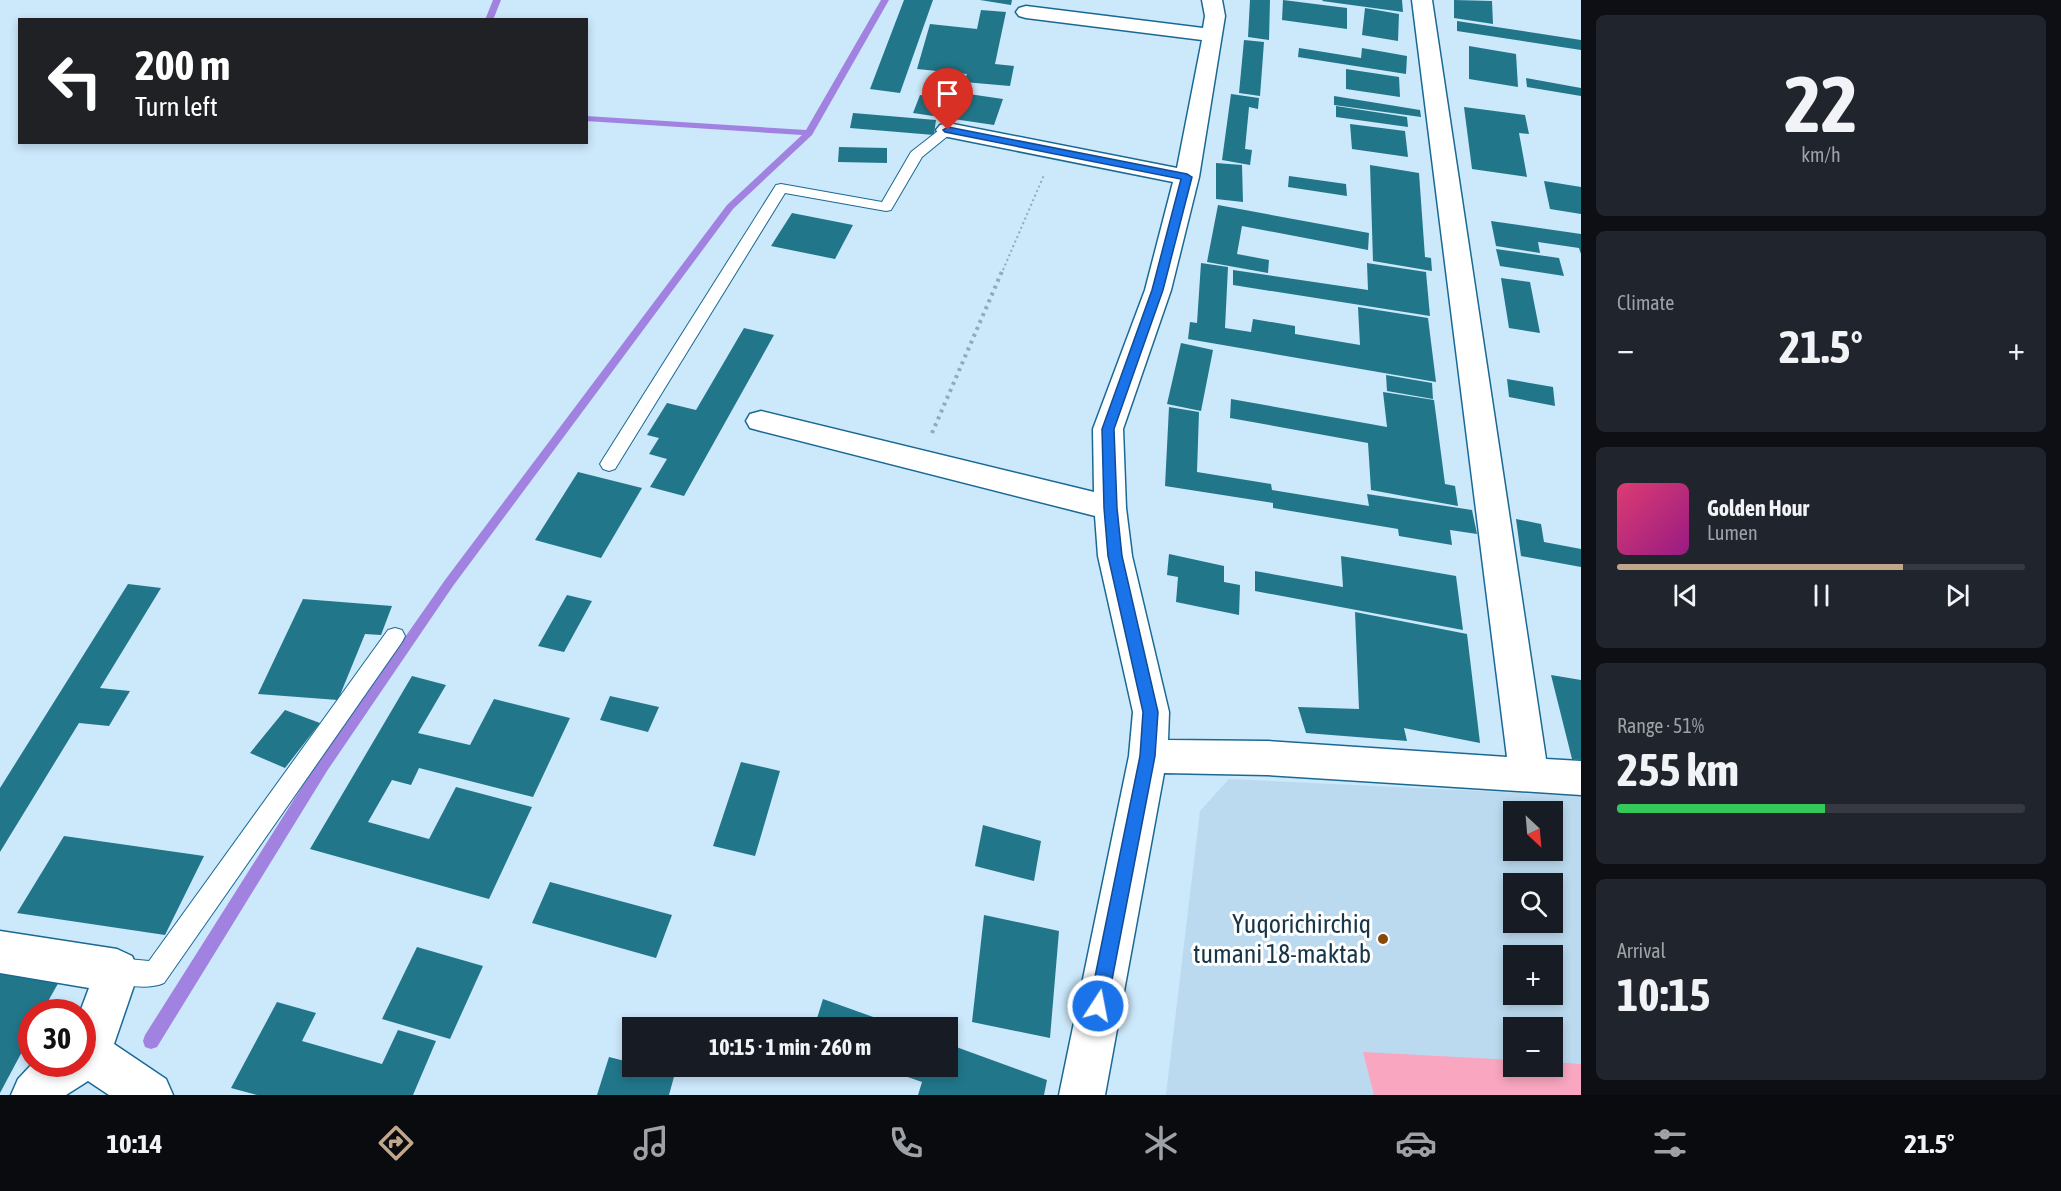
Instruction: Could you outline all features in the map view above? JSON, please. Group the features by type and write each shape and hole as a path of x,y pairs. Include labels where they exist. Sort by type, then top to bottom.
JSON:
{"street":[{"path":"1082,1095 1148,756 1151,712 1115,556 1110,508 1108,429 1158,290 1187,177 1213,35 1215,16 1212,0"},
{"path":"1422,0 1529,775"},
{"path":"1026,12 1213,35"},
{"path":"948,130 1187,177"},
{"path":"761,422 1110,508"},
{"path":"1148,756 1267,758 1581,778"},
{"path":"0,952 117,971 96,1022"},
{"path":"96,1067 150,1095"},
{"path":"34,1095 53,1077"}],"lane":[{"path":"609,464 781,188 886,207 916,155 948,130"},
{"path":"117,971 155,974 394,636"}],"path":[{"path":"920,461 1054,151"}],"shaded area":[{"name":"Yuqorichirchiq tumani 18-maktab","path":"1229,779 1581,796 1581,1095 1166,1095 1200,811"},
{"path":"1363,1052 1503,1059 1503,1077 1563,1077 1563,1063 1581,1064 1581,1095 1374,1095"}],"building":[{"path":"904,0 933,0 900,93 870,89"},
{"path":"980,0 1012,0 1011,5"},
{"path":"1250,0 1270,0 1269,40 1248,37"},
{"path":"1283,0 1347,8 1347,29 1282,20"},
{"path":"1402,0 1403,12 1322,1"},
{"path":"1454,0 1492,1 1493,24 1454,18"},
{"path":"1365,8 1399,14 1398,41 1362,35"},
{"path":"981,10 1006,12 995,64 1014,66 1010,86 964,82 967,74 917,69 930,24 977,29"},
{"path":"1457,21 1581,40 1581,50 1457,31"},
{"path":"1244,40 1264,42 1260,96 1239,93"},
{"path":"1469,46 1516,54 1518,87 1469,79"},
{"path":"1299,48 1361,58 1362,48 1407,56 1406,74 1298,57"},
{"path":"1346,69 1399,77 1400,97 1346,89"},
{"path":"1526,78 1581,88 1581,96 1527,87"},
{"path":"962,93 1003,99 994,125 913,113 920,95 959,100"},
{"path":"1231,94 1259,98 1258,109 1249,107 1245,149 1252,150 1250,165 1222,160"},
{"path":"1334,96 1420,110 1421,117 1334,105"},
{"path":"1336,106 1407,117 1408,127 1336,117"},
{"path":"1464,107 1525,115 1529,134 1519,133 1527,177 1472,169"},
{"path":"853,113 936,120 934,135 850,128"},
{"path":"1350,124 1405,131 1408,157 1352,149"},
{"path":"839,147 887,148 887,163 838,162"},
{"path":"1216,163 1242,165 1243,202 1216,199"},
{"path":"1370,165 1419,173 1425,257 1431,258 1432,271 1373,261"},
{"path":"1289,176 1346,184 1347,196 1288,187"},
{"path":"1544,181 1581,187 1581,214 1550,209"},
{"path":"1218,205 1369,233 1368,250 1242,226 1237,254 1269,260 1268,273 1207,262"},
{"path":"792,213 853,225 835,259 771,246"},
{"path":"1491,221 1581,234 1581,254 1579,248 1538,242 1540,253 1496,246"},
{"path":"1496,249 1559,258 1564,276 1500,266"},
{"path":"1201,263 1228,267 1225,328 1251,332 1253,319 1295,326 1295,334 1360,345 1358,307 1428,318 1436,382 1188,339 1190,322 1197,323"},
{"path":"1367,263 1426,272 1430,316 1233,285 1233,270 1368,290"},
{"path":"1501,278 1530,282 1540,333 1509,328"},
{"path":"744,328 774,335 684,496 650,487 667,459 649,454 659,438 647,435 667,403 696,410"},
{"path":"1181,343 1213,350 1201,411 1167,404"},
{"path":"1386,375 1432,383 1433,399 1387,391"},
{"path":"1507,379 1553,387 1555,406 1509,397"},
{"path":"1383,392 1434,400 1445,484 1455,486 1458,506 1371,490 1368,443 1230,418 1231,399 1387,427"},
{"path":"1169,407 1199,412 1197,472 1271,484 1272,490 1369,506 1367,494 1472,510 1477,534 1450,530 1452,545 1399,536 1398,529 1273,508 1273,503 1165,486"},
{"path":"578,472 642,488 601,558 535,540"},
{"path":"1516,519 1541,524 1544,542 1581,549 1581,567 1521,556"},
{"path":"1169,554 1224,566 1224,582 1240,585 1239,615 1176,602 1178,577 1167,575"},
{"path":"1341,556 1456,576 1463,630 1255,591 1255,571 1343,587"},
{"path":"128,584 161,588 100,688 130,691 109,726 79,723 0,852 0,788"},
{"path":"567,595 592,601 564,652 538,646"},
{"path":"303,599 392,606 381,635 365,634 338,700 258,694"},
{"path":"1355,612 1467,634 1480,743 1404,728 1407,741 1306,733 1298,707 1359,709"},
{"path":"1551,675 1581,680 1581,760 1572,759"},
{"path":"412,676 446,685 418,733 470,745 494,699 570,718 533,797 419,768 411,785 392,780 368,822 429,839 456,787 532,807 489,899 310,849"},
{"path":"610,696 659,707 648,732 600,720"},
{"path":"285,710 320,723 285,768 250,753"},
{"path":"741,762 780,771 755,856 713,846"},
{"path":"983,825 1041,841 1034,881 975,866"},
{"path":"64,836 204,856 165,935 17,913"},
{"path":"550,882 672,915 656,958 532,923"},
{"path":"984,915 1059,931 1050,1038 972,1022"},
{"path":"417,947 483,966 450,1039 382,1019"},
{"path":"0,972 60,980 49,999 18,999 18,1059 0,1093"},
{"path":"823,999 873,1017 817,1017"},
{"path":"277,1002 316,1013 302,1041 382,1064 398,1030 436,1041 413,1095 257,1095 231,1088"},
{"path":"958,1048 1047,1080 1044,1095 918,1095 922,1082 908,1077 958,1077"},
{"path":"609,1057 622,1060 622,1077 674,1077 669,1095 597,1095"}],"waterway":[{"path":"490,18 497,0"},
{"path":"809,133 885,0"},
{"path":"588,118 809,133"},
{"path":"151,1041 322,767 449,583 730,207 809,133"}],"place":[{"name":"Yuqorichirchiq tumani 18-maktab","path":"1383,939"}],"route":[{"path":"948,130 1187,177 1158,290 1108,429 1110,508 1115,556 1151,712 1148,756 1098,1006"}]}
